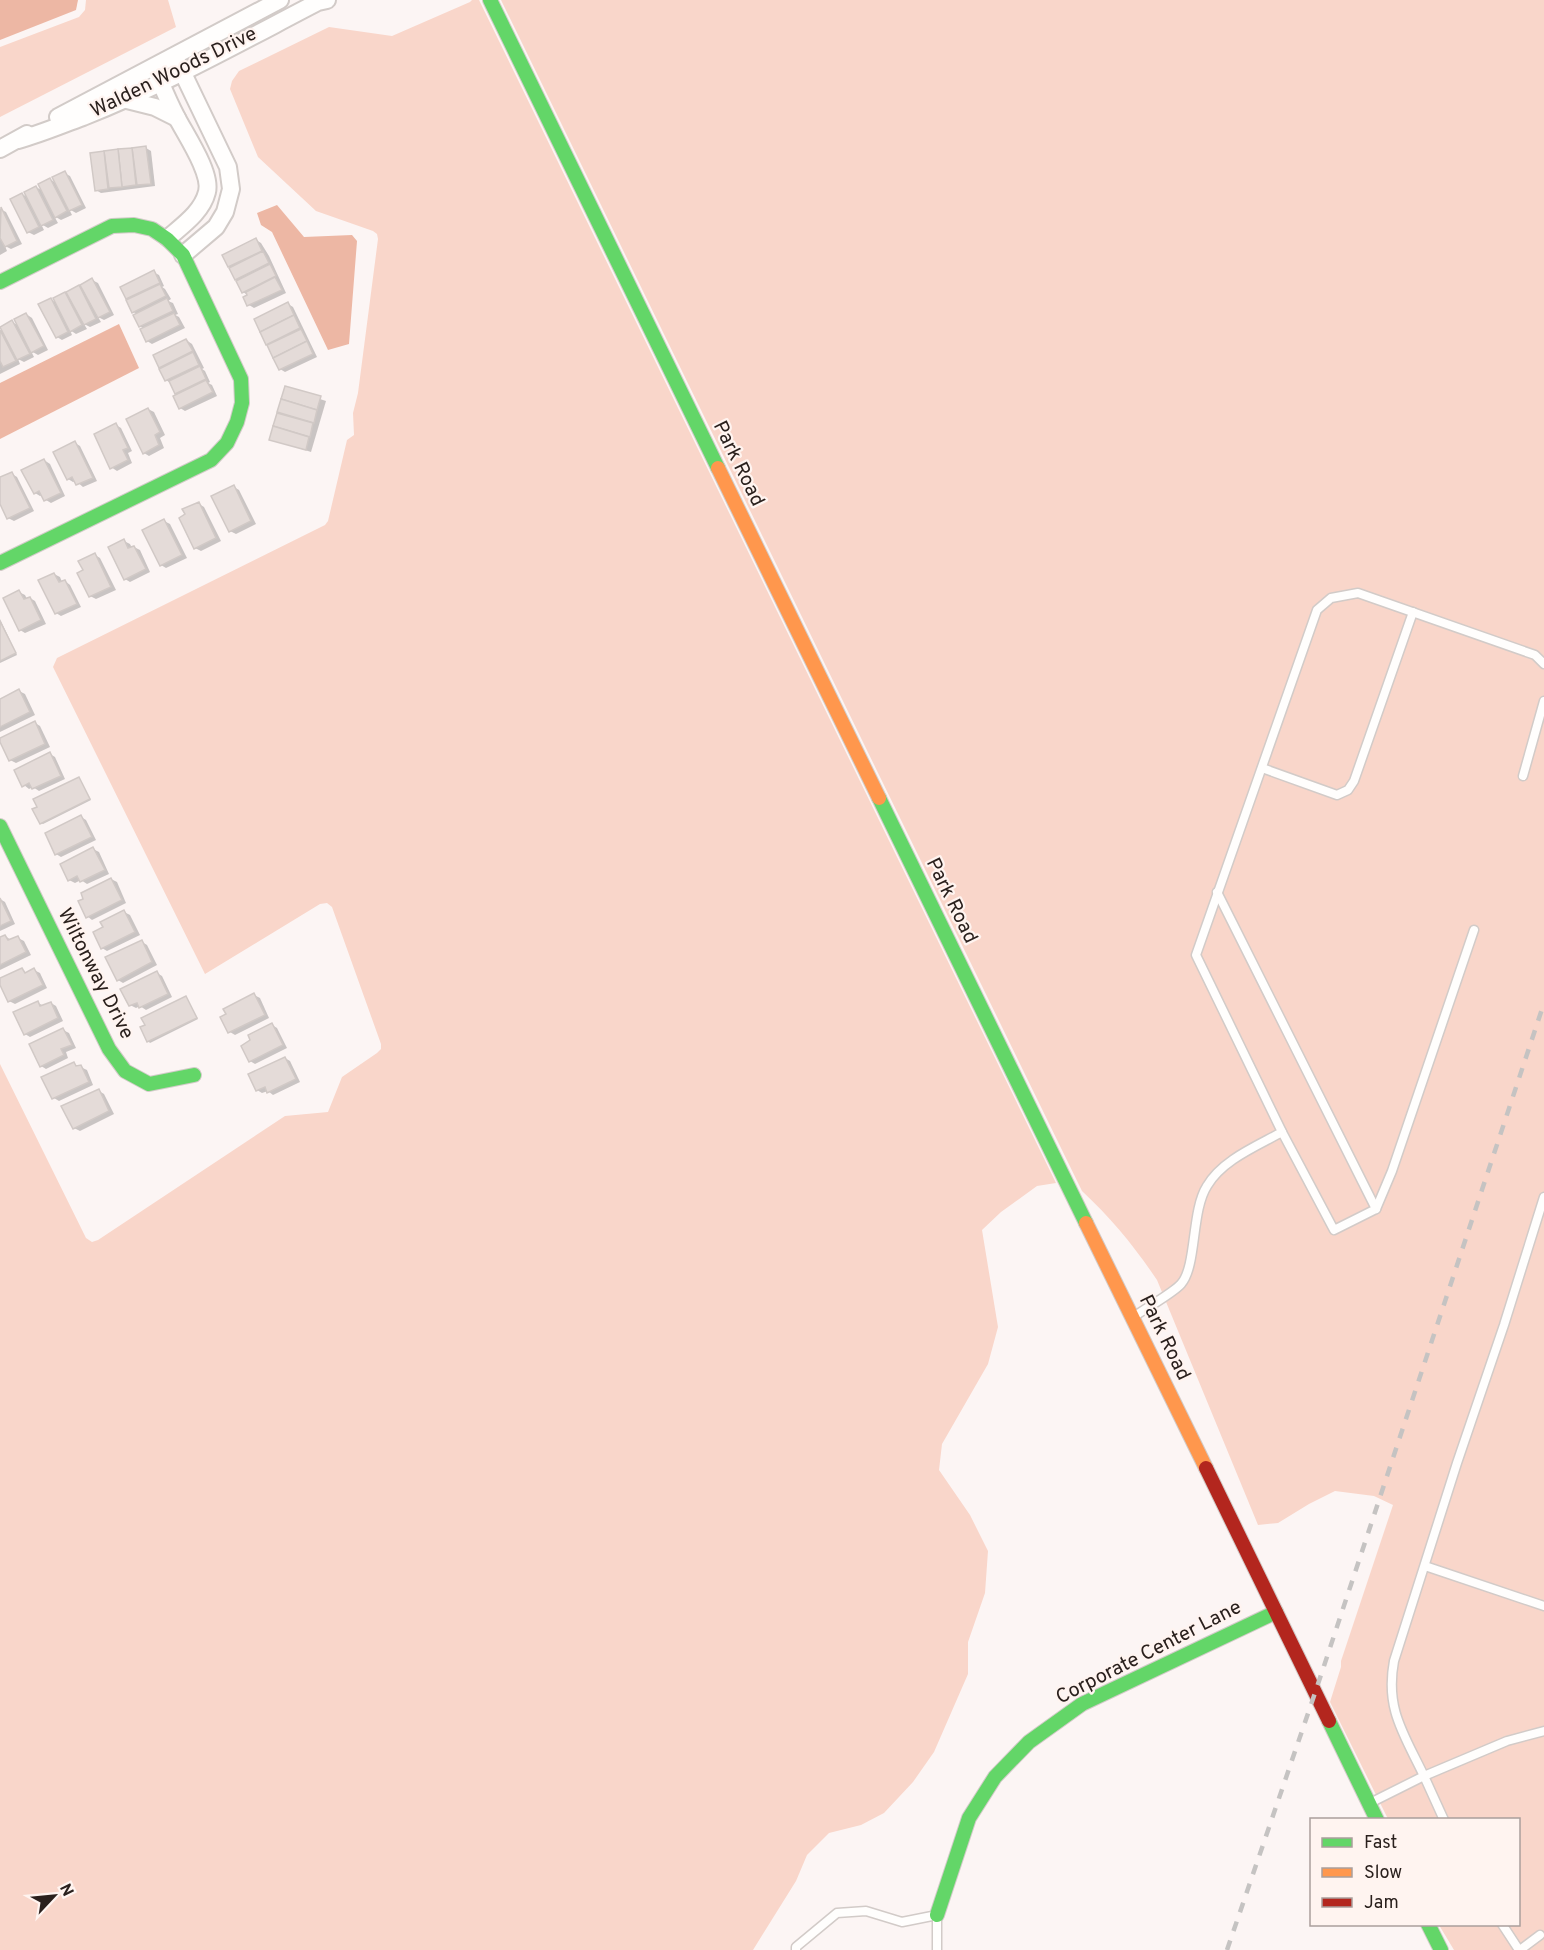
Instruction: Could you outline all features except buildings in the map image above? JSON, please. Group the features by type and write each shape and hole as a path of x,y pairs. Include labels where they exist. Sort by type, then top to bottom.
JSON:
{"street":[{"name":"Walden Woods Drive","path":"0,149 280,0"},
{"name":"Walden Woods Drive","path":"18,140 35,136 127,100 318,2 327,0"},
{"name":"Park Road","path":"490,0 1376,1818"},
{"path":"175,56 228,167 231,189 225,212 216,227 183,255"},
{"path":"154,67 177,118 206,172 208,191 192,217 168,238"},
{"path":"127,100 155,107 177,118"},
{"path":"197,157 218,146"},
{"path":"0,282 112,226 130,224 150,227 168,238 183,255 241,380 242,403 237,422 227,443 211,460 0,563"},
{"name":"Wiltonway Drive","path":"0,826 109,1049 125,1071 149,1084 194,1075"},
{"name":"Corporate Center Lane","path":"937,1916 969,1818 995,1777 1029,1742 1082,1704 1276,1612"},
{"path":"1429,1926 1441,1950"}],"lane":[{"path":"1473,930 1392,1171 1376,1209 1334,1230 1282,1132 1196,955 1317,610 1331,598 1358,593 1534,655 1544,664"},
{"path":"1262,768 1337,795 1348,790 1354,781 1413,612"},
{"path":"1523,776 1544,701"},
{"path":"1217,892 1376,1209"},
{"path":"1132,1317 1181,1284 1188,1272 1199,1200 1207,1185 1218,1172 1234,1160 1282,1132"},
{"path":"1443,1818 1395,1711 1391,1687 1394,1661 1544,1197"},
{"path":"1425,1566 1544,1606"},
{"path":"1369,1803 1507,1740 1544,1731"},
{"path":"796,1950 796,1947 837,1912 866,1911 902,1922 937,1916 937,1950"},
{"path":"1503,1926 1520,1950 1540,1935"}],"shaded area":[{"path":"0,0 78,0 76,10 0,40"},
{"path":"86,0 168,0 176,27 0,117 0,47 79,17 85,10"},
{"path":"472,0 479,0 1056,1183 1037,1186 1001,1212 982,1230 998,1327 988,1364 942,1444 939,1470 970,1515 988,1551 985,1593 968,1642 968,1674 934,1752 913,1782 884,1813 861,1825 829,1833 807,1855 796,1881 753,1950 0,1950 0,1064 86,1238 92,1242 285,1116 328,1112 342,1077 381,1049 332,907 327,903 320,904 205,974 53,667 57,658 325,525 328,521 347,440 354,435 353,413 358,393 377,234 316,211 258,157 230,89 232,81 239,71 329,27 392,36"},
{"path":"501,0 1544,0 1544,1950 1454,1950 1440,1926 1520,1926 1520,1818 1388,1818 1330,1702 1341,1661 1393,1505 1374,1496 1335,1491 1278,1523 1258,1525 1157,1280 1122,1233 1082,1191"},
{"path":"277,205 304,237 352,235 357,241 349,344 328,350 272,232 261,225 257,213"},
{"path":"119,324 139,368 0,439 0,383"}],"railway":[{"path":"1227,1950 1315,1693 1544,1003"}],"traffic: fast":[{"path":"490,0 718,468"},
{"path":"0,282 112,226 134,225 152,229 167,239 183,255 241,379 242,403 237,422 227,443 211,460 0,563"},
{"path":"879,798 1086,1223"},
{"path":"0,826 109,1049 125,1071 149,1084 194,1075"},
{"path":"937,1915 969,1818 995,1777 1029,1742 1082,1704 1276,1612"},
{"path":"1329,1721 1376,1818"},
{"path":"1429,1926 1441,1950"}],"traffic: slow":[{"path":"718,468 879,798"},
{"path":"1086,1223 1206,1468"}],"traffic: jam":[{"path":"1206,1468 1329,1721"}]}
